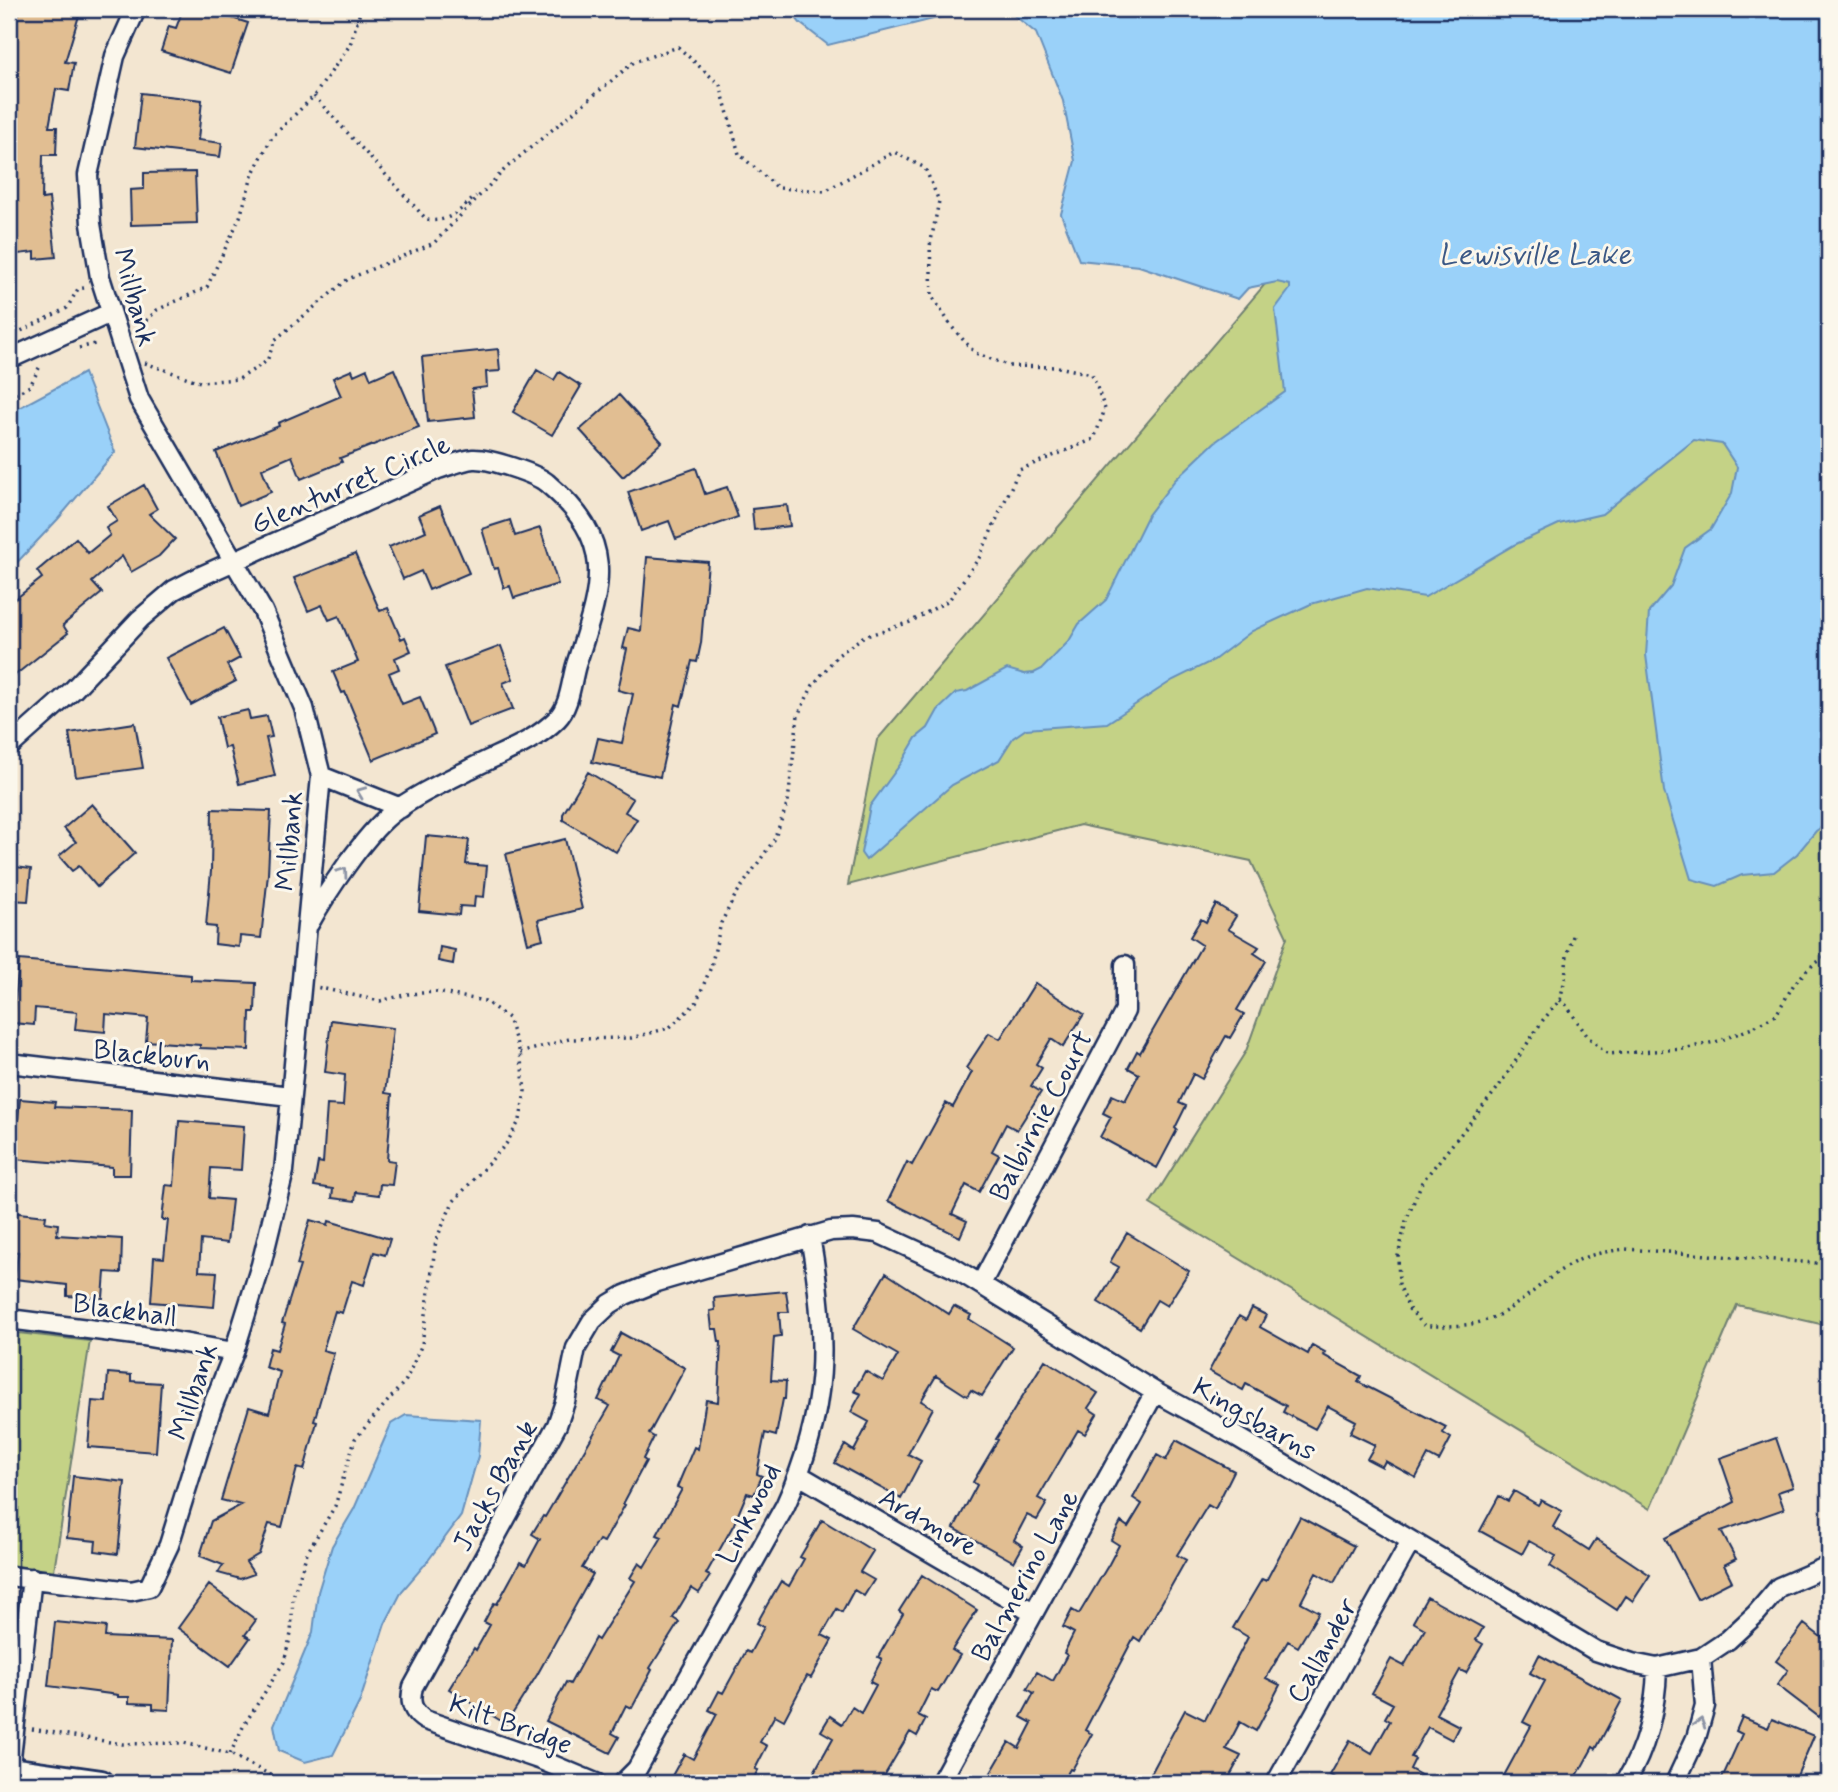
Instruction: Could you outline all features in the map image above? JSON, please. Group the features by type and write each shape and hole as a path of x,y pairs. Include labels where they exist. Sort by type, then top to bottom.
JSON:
{"main road":[{"path":"9,1771 101,1783"}],"street":[{"name":"Millbank","path":"32,1578 106,1590 131,1591 149,1587 169,1545 211,1410 234,1352 261,1265 284,1171 321,776 304,708 263,611 139,400 100,277 91,224 88,175 115,56 136,9"},
{"path":"9,359 110,313"},
{"name":"Glenturret Circle","path":"9,747 73,690 140,619 174,590 438,469 475,459 496,463 544,480 580,515 598,556 599,576 590,623 567,702 559,717 534,739 470,768 391,814 344,870 306,929"},
{"path":"321,776 401,808"},
{"name":"Balbirnie Court","path":"981,1284 1125,1011 1125,965"},
{"name":"Blackburn","path":"9,1063 290,1096"},
{"name":"Kingsbarns","path":"625,1295 657,1282 810,1237 843,1230 878,1233 954,1268 1155,1392 1234,1435 1596,1651 1632,1663 1657,1668 1701,1658 1728,1640 1756,1614 1779,1587 1821,1569 1829,1573"},
{"name":"Linkwood","path":"624,1783 637,1769 785,1506 799,1475 814,1423 822,1373 822,1317 810,1237"},
{"name":"Jacks Bank","path":"412,1706 413,1687 557,1425 580,1338 597,1314 625,1295"},
{"name":"Blackhall","path":"9,1320 142,1336 234,1352"},
{"name":"Balmerino Lane","path":"940,1783 1155,1392"},
{"name":"Ardmore","path":"799,1475 1033,1612"},
{"name":"Callander","path":"1276,1783 1411,1541"},
{"path":"9,1576 32,1578 9,1771"},
{"path":"1675,1783 1696,1738 1705,1706 1701,1658"},
{"path":"1626,1783 1649,1730 1656,1699 1657,1668"},
{"name":"Kilt Bridge","path":"412,1706 425,1720 541,1760 596,1783"}],"path":[{"path":"140,340 138,329 156,310 207,287 240,217 253,173 272,137 314,96 350,45 361,9"},
{"path":"142,352 145,363 201,382 239,379 267,361 275,340 348,279 435,243 506,168 634,62 678,47 720,85 739,154 778,188 825,191 894,152 925,168 939,201 930,246 932,296 952,327 975,353 1010,366 1058,366 1091,374 1105,409 1094,439 1019,470 979,558 949,600 910,622 863,637 838,655 813,685 797,715 788,802 774,840 735,896 720,923 711,967 696,1003 669,1028 631,1038 569,1039 520,1053"},
{"path":"314,96 426,220 439,222 451,218 489,186"},
{"path":"9,337 67,308 78,289 84,287 86,296"},
{"path":"69,351 99,344"},
{"path":"9,397 30,386 39,366 50,359"},
{"path":"1573,936 1560,1000 1543,1020 1497,1090 1422,1182 1406,1221 1398,1256 1399,1284 1409,1309 1425,1326 1482,1322 1506,1311 1578,1260 1599,1253 1626,1249 1829,1264"},
{"path":"1560,1000 1588,1037 1608,1054 1684,1049 1718,1041 1776,1015 1794,984 1809,968 1829,954"},
{"path":"230,1754 244,1725 284,1662 291,1634 296,1586 307,1553 335,1506 355,1439 406,1380 422,1343 436,1240 453,1202 506,1144 520,1120 525,1091 520,1053 508,1018 485,1001 436,992 408,994 380,1001 301,983"},
{"path":"15,1727 122,1744 184,1742 230,1754 286,1783"}],"green space":[{"path":"1829,55 1829,1326 1737,1305 1650,1509 1150,1204 1246,1051 1287,937 1251,861 1080,825 848,885 877,740 1426,95"},
{"path":"9,1332 90,1341 54,1571 9,1565"}],"water":[{"path":"789,9 974,9 828,45 800,23"},
{"name":"Lewisville Lake","path":"974,9 1829,9 1829,822 1816,831 1797,854 1774,872 1742,875 1717,886 1691,879 1664,791 1646,655 1649,612 1671,586 1685,548 1711,529 1732,493 1737,467 1722,444 1694,440 1602,514 1559,524 1514,545 1425,597 1367,588 1311,604 1252,631 1214,660 1173,680 1107,723 1026,729 1013,738 999,760 952,785 866,860 861,853 870,806 916,738 928,728 938,710 956,693 967,691 1007,669 1024,674 1042,669 1069,641 1079,624 1106,600 1148,515 1175,480 1215,442 1285,392 1275,309 1290,289 1290,285 1277,282 1248,288 1238,299 1139,266 1079,260 1061,214 1075,161 1063,101 1036,33 1009,11"},
{"path":"84,373 115,452 9,571 9,413"},
{"path":"406,1415 481,1420 478,1456 461,1516 402,1591 385,1624 360,1701 333,1755 305,1762 279,1751 274,1725 313,1632 318,1592 332,1546 354,1509 391,1424"}],"building":[{"path":"20,9 81,9 65,62 74,63 69,91 56,89 49,127 57,127 56,155 43,155 42,199 49,198 56,257 35,259 35,252 9,255 9,46"},
{"path":"183,9 203,9 248,23 231,73 161,51 169,26 176,28"},
{"path":"141,93 202,100 198,140 222,143 220,157 135,147"},
{"path":"195,172 197,223 131,225 130,190 144,189 144,173"},
{"path":"498,349 500,371 486,372 487,387 472,389 475,417 428,422 422,357"},
{"path":"367,369 371,379 394,369 419,427 340,458 342,462 301,479 292,456 262,469 271,492 238,506 216,452 341,396 333,378 352,370 354,375"},
{"path":"537,370 554,380 559,372 581,386 552,435 513,412"},
{"path":"619,395 662,442 623,477 580,430"},
{"path":"696,468 705,494 727,487 738,517 676,539 669,521 641,531 628,492"},
{"path":"144,485 157,509 149,514 175,539 159,556 131,572 122,556 92,582 102,593 63,625 68,633 9,680 9,604 42,578 37,571 76,538 88,553 110,535 106,528 117,521 108,506"},
{"path":"787,505 790,526 754,530 752,509"},
{"path":"440,506 469,573 429,590 421,571 403,579 389,547 426,531 419,515"},
{"path":"510,520 515,536 540,528 558,584 514,598 510,586 504,588 498,568 494,569 482,529"},
{"path":"355,554 380,611 388,608 401,639 405,637 411,651 395,658 399,669 389,673 402,704 420,697 435,734 373,760 345,692 342,693 333,672 358,662 339,616 329,620 322,605 308,611 294,578"},
{"path":"647,557 708,562 697,662 692,661 681,706 676,704 660,777 592,762 598,738 622,743 633,694 618,690 627,649 623,648 628,628 641,631"},
{"path":"224,628 240,658 227,665 236,681 191,705 166,658"},
{"path":"501,646 513,679 503,683 513,709 468,726 445,667"},
{"path":"248,710 250,719 267,716 272,737 266,738 275,776 239,784 230,747 224,748 217,717"},
{"path":"135,723 143,768 76,777 69,733"},
{"path":"588,772 633,799 625,812 637,819 616,852 563,820 563,814"},
{"path":"92,804 135,853 97,887 79,866 72,871 59,856 76,842 64,828"},
{"path":"212,809 271,811 261,938 240,936 239,947 215,944 216,927 206,926 211,871"},
{"path":"426,836 469,840 466,864 487,866 484,897 475,896 474,907 460,906 459,915 419,911"},
{"path":"565,839 582,909 538,920 543,939 528,943 506,854"},
{"path":"9,866 31,869 28,901 9,900"},
{"path":"1216,904 1236,916 1228,929 1259,947 1254,953 1266,961 1237,1010 1244,1014 1230,1038 1226,1036 1202,1079 1193,1074 1179,1103 1186,1106 1175,1128 1177,1130 1157,1168 1100,1137 1111,1117 1103,1113 1112,1095 1125,1101 1139,1074 1128,1068 1137,1051 1140,1053 1202,945 1190,937 1201,919 1206,922"},
{"path":"440,947 455,950 453,964 438,961"},
{"path":"19,960 191,975 191,980 256,983 255,1012 250,1012 249,1050 200,1048 200,1045 146,1041 148,1018 106,1014 105,1032 75,1029 77,1012 35,1008 34,1025 13,1023"},
{"path":"1035,983 1084,1014 1063,1047 1051,1039 1036,1064 1042,1068 1031,1086 1041,1092 1017,1130 1006,1124 992,1151 999,1155 979,1192 966,1185 952,1214 967,1221 960,1237 888,1201 907,1162 912,1165 946,1103 953,1107 972,1072 966,1068 989,1033 1000,1039"},
{"path":"331,1020 393,1028 385,1093 392,1094 387,1160 395,1161 392,1185 380,1184 379,1195 356,1192 355,1201 332,1198 333,1189 314,1186 318,1162 323,1163 327,1105 343,1106 345,1075 325,1072"},
{"path":"20,1099 55,1102 54,1107 132,1110 130,1175 112,1175 112,1167 14,1159"},
{"path":"179,1121 244,1126 241,1170 211,1168 209,1198 232,1200 227,1243 201,1240 199,1271 217,1272 214,1307 151,1302 154,1257 164,1258 168,1220 162,1220 166,1185 174,1186"},
{"path":"9,1212 46,1216 45,1222 58,1224 57,1235 122,1239 121,1273 105,1272 103,1298 67,1296 67,1285 15,1279 18,1252 9,1251"},
{"path":"310,1220 328,1225 329,1221 390,1239 385,1255 374,1252 364,1285 352,1281 342,1313 335,1311 323,1350 334,1353 314,1421 317,1422 304,1470 297,1468 282,1527 269,1524 259,1554 246,1562 254,1574 240,1579 218,1573 223,1565 200,1556 211,1521 241,1505 221,1500 249,1407 269,1413 280,1372 265,1367 270,1348 277,1350 285,1324 282,1323 300,1266 297,1265"},
{"path":"1127,1233 1189,1271 1167,1306 1157,1300 1140,1328 1098,1302 1119,1267 1110,1262"},
{"path":"886,1273 949,1314 954,1306 971,1315 969,1319 1013,1347 982,1396 971,1390 967,1396 936,1376 921,1401 933,1408 908,1454 921,1461 901,1499 835,1463 845,1445 854,1451 869,1422 851,1412 861,1394 854,1391 865,1371 883,1381 898,1355 853,1329"},
{"path":"786,1291 789,1312 779,1312 781,1336 774,1337 771,1380 786,1381 785,1399 776,1436 765,1433 757,1474 762,1476 754,1495 747,1493 734,1524 706,1574 710,1576 699,1593 691,1588 673,1618 679,1622 650,1668 652,1670 632,1708 626,1705 612,1733 619,1737 610,1753 546,1721 566,1682 570,1684 595,1638 598,1640 635,1581 630,1578 639,1563 644,1567 662,1537 657,1535 682,1489 677,1487 694,1447 698,1449 706,1400 718,1402 721,1342 717,1329 712,1329 710,1311 715,1310 714,1298"},
{"path":"1252,1308 1266,1315 1260,1327 1308,1354 1312,1345 1325,1352 1323,1355 1361,1376 1358,1382 1446,1427 1443,1433 1451,1438 1439,1461 1428,1455 1416,1478 1385,1461 1382,1467 1367,1459 1375,1445 1350,1433 1356,1421 1328,1406 1315,1429 1283,1412 1286,1406 1246,1384 1243,1390 1209,1371 1239,1316 1246,1320"},
{"path":"621,1333 685,1368 649,1434 654,1437 643,1459 646,1461 623,1504 625,1505 604,1542 599,1540 582,1568 593,1574 537,1675 506,1724 449,1689 490,1625 484,1622 494,1603 497,1604 520,1562 526,1565 540,1539 532,1534 543,1516 545,1517 610,1406 598,1400 619,1356 611,1352"},
{"path":"1045,1360 1098,1393 1088,1408 1097,1414 1085,1434 1078,1430 1038,1498 1047,1503 1037,1520 1027,1515 1014,1540 1023,1546 1014,1562 954,1528 977,1485 973,1482 998,1440 996,1439"},
{"path":"108,1373 131,1375 131,1381 161,1383 156,1452 88,1447 92,1401 106,1402"},
{"path":"1776,1438 1793,1487 1778,1492 1784,1509 1721,1531 1736,1559 1724,1565 1732,1581 1697,1599 1665,1538 1735,1502 1720,1458"},
{"path":"1176,1440 1234,1471 1215,1509 1208,1505 1177,1555 1186,1560 1140,1641 1134,1637 1085,1730 1092,1734 1072,1770 1070,1769 1062,1783 985,1783 1009,1742 1019,1748 1032,1723 1021,1717 1034,1693 1027,1689 1037,1672 1053,1681 1067,1655 1064,1653 1074,1633 1063,1627 1072,1610 1079,1614 1109,1564 1119,1545 1111,1540 1121,1522 1128,1527 1142,1504 1133,1498 1157,1455 1166,1460"},
{"path":"73,1476 125,1482 118,1554 95,1551 96,1541 67,1538"},
{"path":"1514,1491 1538,1505 1541,1500 1562,1511 1553,1527 1589,1550 1596,1539 1650,1575 1633,1601 1626,1596 1617,1610 1550,1566 1556,1556 1529,1541 1522,1554 1480,1531 1499,1496 1508,1501"},
{"path":"1300,1517 1354,1546 1334,1583 1316,1573 1301,1602 1319,1612 1298,1647 1288,1641 1266,1678 1280,1685 1256,1731 1240,1722 1226,1749 1241,1756 1226,1783 1146,1783 1185,1710 1205,1720 1248,1637 1233,1628 1262,1579 1266,1581"},
{"path":"822,1520 873,1551 860,1572 874,1580 864,1596 854,1590 842,1612 837,1609 822,1635 832,1640 811,1678 807,1676 784,1720 775,1715 760,1742 767,1746 751,1783 668,1783 684,1754 693,1759 717,1714 709,1710 719,1691 723,1693 746,1651 750,1653 764,1627 757,1623 781,1581 789,1586 804,1559 800,1557"},
{"path":"922,1575 977,1610 952,1650 960,1655 938,1692 931,1689 918,1715 926,1719 917,1736 910,1732 880,1783 808,1783 833,1738 821,1731 830,1716 842,1724 852,1707 861,1713 876,1685 870,1682 882,1659 878,1657 903,1614 899,1611"},
{"path":"209,1585 256,1620 245,1635 250,1638 230,1666 178,1628"},
{"path":"1427,1597 1483,1628 1476,1640 1483,1644 1466,1673 1460,1670 1436,1714 1459,1726 1452,1740 1428,1727 1411,1757 1415,1759 1410,1769 1435,1783 1345,1783 1330,1775 1350,1740 1372,1753 1390,1721 1385,1718 1393,1704 1372,1693 1391,1659 1404,1666 1425,1629 1413,1622"},
{"path":"55,1622 106,1627 105,1637 172,1640 169,1710 153,1709 153,1704 129,1703 129,1697 48,1686"},
{"path":"1804,1624 1829,1643 1829,1703 1819,1717 1777,1685 1788,1670 1776,1661"},
{"path":"1539,1655 1622,1700 1596,1749 1593,1747 1573,1783 1500,1783 1531,1726 1523,1722 1545,1681 1530,1673"},
{"path":"1742,1717 1768,1728 1772,1719 1814,1736 1794,1783 1720,1783 1742,1734 1736,1731"}]}
